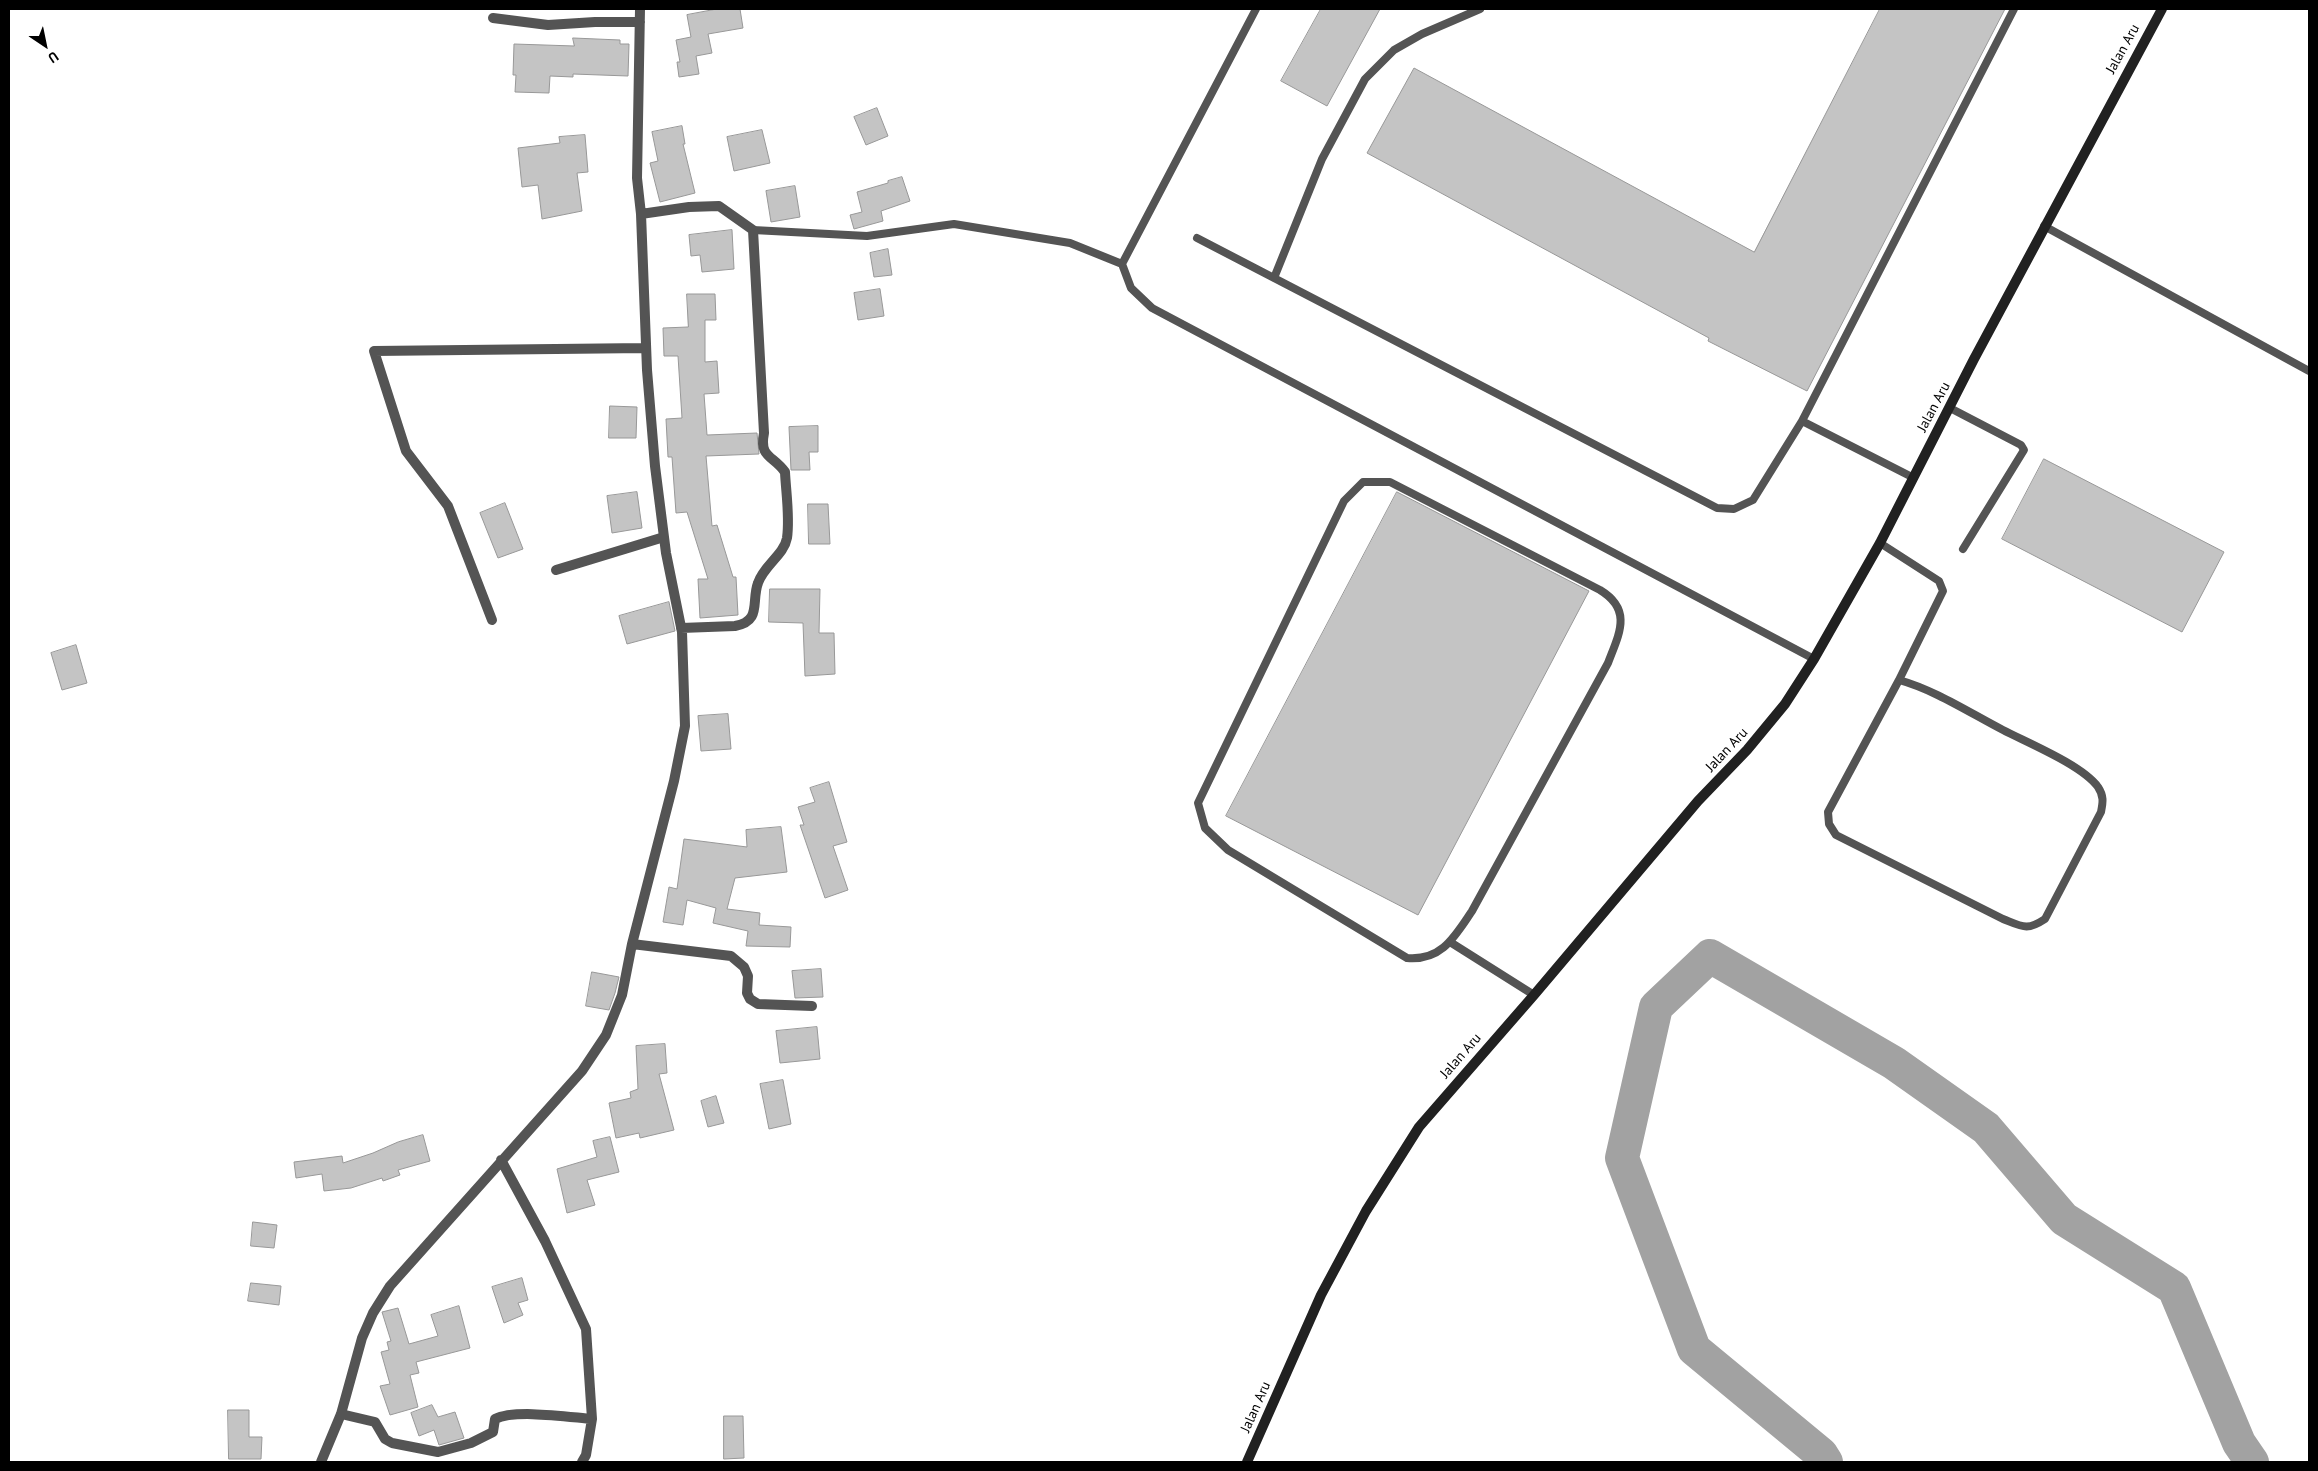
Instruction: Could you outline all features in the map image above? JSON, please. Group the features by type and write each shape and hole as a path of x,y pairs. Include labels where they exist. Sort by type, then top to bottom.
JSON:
{"street":[{"path":"321,1462 341,1414 362,1338 373,1313 390,1286 582,1071 606,1035 622,995 632,944 674,781 685,726 681,628 664,537 655,466 646,348 642,214 637,178 640,9"},
{"name":"Jalan Aru","path":"1247,1462 1321,1295 1366,1211 1419,1127 1534,995 1698,801 1747,750 1784,704 1814,659 1880,543 1912,477 1950,408 2044,226 2162,9"},
{"path":"492,18 548,25 640,22"},
{"path":"642,214 689,207 719,206 753,230 764,433 762,444 766,453 785,472 787,539 781,551 765,568 758,584 753,616 748,622 735,626 681,628"},
{"path":"492,620 448,506 406,451 374,351 646,348"},
{"path":"556,570 664,537"},
{"path":"632,944 731,956 744,967 748,976 747,993 750,999 758,1004 812,1006"},
{"path":"501,1160 545,1241 586,1329 592,1419 586,1456 582,1462"},
{"path":"341,1414 375,1422 385,1439 392,1443 438,1452 471,1443 493,1432 495,1419 502,1416 530,1414 592,1419"}],"lane":[{"path":"1122,264 1256,9"},
{"path":"1274,278 1322,159 1365,79 1394,50 1422,34 1480,9"},
{"path":"1196,238 1717,508 1734,509 1752,500 1802,421 2014,9"},
{"path":"753,230 867,236 954,224 1070,244 1122,264 1132,288 1152,308 1814,659"},
{"path":"2044,226 2309,371"},
{"path":"1950,408 2021,446 2024,450 1963,548"},
{"path":"1802,421 1912,477"},
{"path":"1363,482 1390,482 1600,590 1612,598 1619,610 1621,628 1608,663 1472,911 1450,942 1422,960 1407,958 1228,850 1204,828 1198,803 1344,501 1363,482"},
{"path":"1880,543 1939,581 1943,591 1899,680 1828,812 1828,824 1836,836 2004,919 2023,927 2032,928 2045,919 2101,812 2104,799 2097,786 2073,766 1951,703 1912,684 1899,680"},
{"path":"1450,942 1534,995"}],"building":[{"path":"717,9 740,9 743,28 708,34 712,53 696,56 699,74 679,77 677,62 680,62 676,40 691,37 687,15"},
{"path":"1321,9 1380,9 1327,106 1281,81"},
{"path":"1880,9 2005,9 1807,391 1708,341 1709,338 1367,153 1414,68 1754,252"},
{"path":"573,38 620,40 620,44 629,44 628,76 573,74 573,77 550,76 549,93 515,92 516,75 513,75 514,44 574,46"},
{"path":"877,108 888,136 866,145 854,117"},
{"path":"682,126 685,144 683,144 695,193 660,202 650,163 658,161 652,132"},
{"path":"762,130 770,163 734,171 727,137"},
{"path":"585,135 588,172 577,173 582,211 542,219 538,185 522,187 518,148 560,143 559,137"},
{"path":"902,177 910,201 881,211 883,221 854,229 850,215 862,212 857,192"},
{"path":"795,186 800,217 771,222 766,191"},
{"path":"732,230 734,269 702,272 700,255 691,256 689,235"},
{"path":"888,249 892,275 874,277 870,253"},
{"path":"880,289 884,316 858,320 854,293"},
{"path":"687,294 715,294 716,320 705,320 705,362 717,361 719,393 704,394 707,435 757,433 759,454 706,456 712,526 717,525 733,577 736,577 738,615 700,618 698,579 708,579 687,512 676,513 672,457 668,457 666,419 682,418 678,356 664,356 663,328 688,327"},
{"path":"610,406 637,407 636,438 609,438"},
{"path":"818,426 818,452 809,452 810,470 791,470 789,427"},
{"path":"2044,459 2224,552 2182,632 2002,539"},
{"path":"637,492 642,528 612,533 607,496"},
{"path":"1397,492 1589,591 1418,915 1226,816"},
{"path":"505,503 523,549 498,558 480,513"},
{"path":"808,504 828,504 830,544 809,544"},
{"path":"770,589 820,589 819,633 834,633 835,674 805,676 803,623 769,622"},
{"path":"669,602 675,631 627,644 619,616"},
{"path":"76,645 87,683 62,690 51,653"},
{"path":"728,714 731,749 701,751 698,716"},
{"path":"829,782 847,842 833,846 848,890 825,898 800,825 804,825 798,807 815,802 810,788"},
{"path":"781,827 787,872 735,878 727,909 760,913 759,925 791,927 790,947 746,946 748,931 713,923 716,908 687,900 683,925 663,922 669,887 677,889 684,839 747,847 746,830"},
{"path":"821,969 823,997 795,998 792,971"},
{"path":"592,972 619,977 609,1010 586,1006"},
{"path":"817,1027 820,1059 780,1063 776,1031"},
{"path":"665,1044 667,1073 659,1074 674,1130 640,1138 639,1133 616,1138 609,1103 631,1098 630,1092 638,1089 636,1046"},
{"path":"783,1080 791,1124 769,1129 760,1084"},
{"path":"716,1096 724,1123 708,1127 701,1101"},
{"path":"423,1135 430,1161 398,1170 400,1175 383,1181 382,1178 351,1188 324,1191 322,1174 296,1178 294,1162 342,1156 343,1163 398,1142"},
{"path":"610,1137 619,1172 587,1180 595,1205 567,1213 557,1169 597,1157 593,1141"},
{"path":"253,1222 277,1225 274,1248 251,1246"},
{"path":"522,1278 528,1300 518,1303 523,1315 504,1323 492,1287"},
{"path":"251,1283 281,1286 279,1305 248,1301"},
{"path":"459,1306 470,1348 416,1362 419,1373 410,1375 418,1407 390,1415 380,1386 390,1384 381,1352 389,1350 387,1342 391,1341 382,1312 398,1308 409,1344 438,1336 431,1315"},
{"path":"432,1405 438,1417 455,1412 464,1438 439,1445 434,1430 419,1436 411,1413"},
{"path":"228,1410 249,1410 249,1437 262,1437 261,1459 229,1459"},
{"path":"724,1416 743,1416 744,1458 724,1459"}],"waterway":[{"path":"1826,1462 1821,1454 1694,1349 1622,1158 1656,1007 1710,956 1894,1063 1986,1128 2064,1219 2174,1288 2239,1443 2252,1462"}]}
